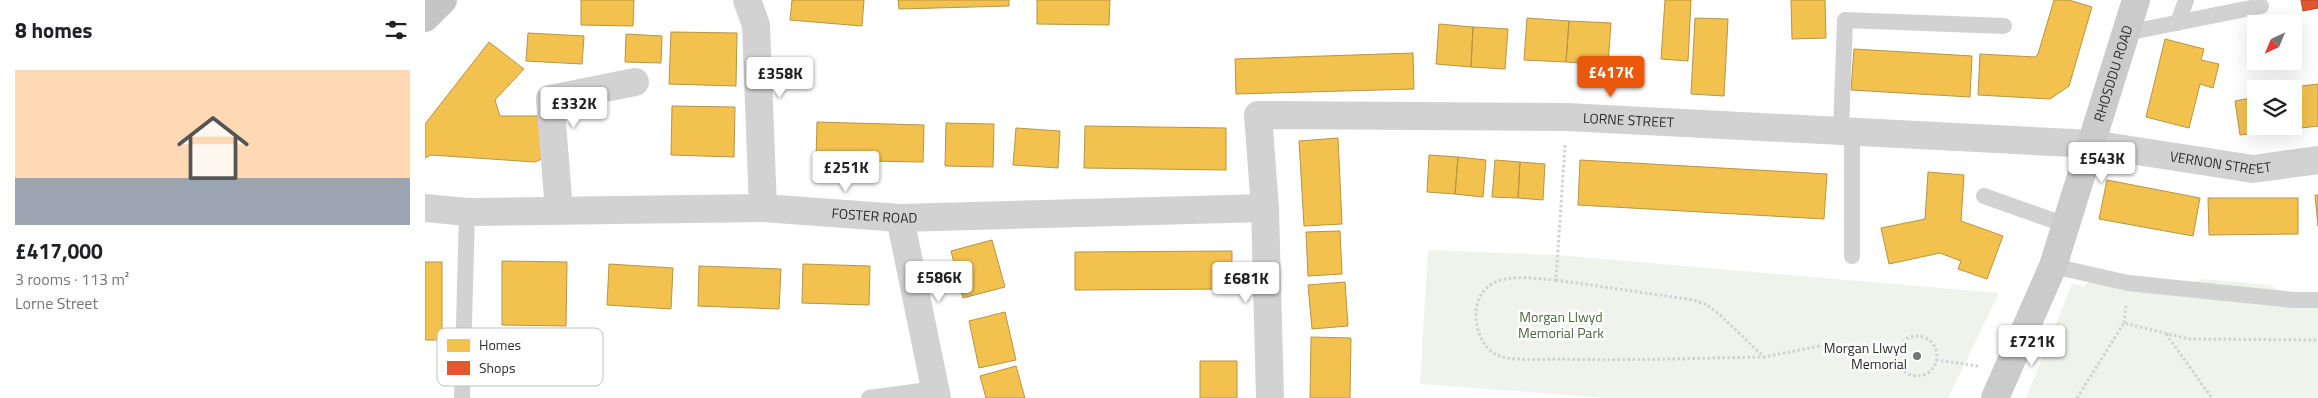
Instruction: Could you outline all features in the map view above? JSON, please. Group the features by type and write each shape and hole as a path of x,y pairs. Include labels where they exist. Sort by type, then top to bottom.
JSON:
{"main road":[{"path":"425,18 443,0"},
{"name":"RHOSDDU ROAD","path":"1995,398 2053,266 2136,0"}],"street":[{"path":"747,0 756,25 763,208"},
{"path":"559,210 550,99 635,82"},
{"name":"LORNE STREET","path":"1265,208 1257,115 1567,117 2092,144"},
{"name":"VERNON STREET","path":"2092,144 2253,169 2318,160"},
{"name":"FOSTER ROAD","path":"425,208 467,212 763,208 900,218 1265,208"},
{"path":"1265,208 1270,398"},
{"path":"900,218 936,393"}],"lane":[{"path":"2179,23 2186,0"},
{"path":"2126,33 2261,6"},
{"path":"1853,256 1847,131 1845,20 2004,26"},
{"path":"1984,196 2066,225"},
{"path":"464,328 467,212"},
{"path":"2053,266 2129,283 2294,300 2318,300"},
{"path":"869,398 936,393"}],"path":[{"path":"1556,280 1567,117"},
{"path":"1764,357 1707,305 1693,300 1556,280 1508,279 1489,286 1482,293 1478,302 1478,330 1481,340 1494,354 1513,358 1581,360 1764,357 1820,346 1897,354"},
{"path":"2077,398 2124,323 2189,340 2318,340"},
{"path":"2166,334 2212,398"},
{"path":"1913,336 1920,336 1931,342 1936,354 1936,360 1934,366 1924,374 1911,374 1900,366 1897,354 1903,342 1913,336"},
{"path":"1936,360 2007,371"}],"green space":[{"name":"Morgan Llwyd Memorial Park","path":"1428,250 1557,255 1999,293 1948,398 1606,398 1420,384"},
{"path":"2204,279 2271,285 2299,308 2316,307 2318,304 2318,398 2026,398 2072,284 2084,286 2090,281 2165,291"}],"building: Homes":[{"path":"581,0 634,0 633,26 581,25"},
{"path":"792,0 864,0 862,26 790,20"},
{"path":"898,0 1009,0 1009,6 899,9"},
{"path":"1037,0 1110,0 1109,25 1037,24"},
{"path":"1665,0 1691,0 1688,61 1661,59"},
{"path":"1791,0 1825,0 1826,38 1792,39"},
{"path":"2054,0 2069,0 2092,7 2069,86 2050,99 1978,95 1980,54 2035,57 2038,54"},
{"path":"1527,18 1569,21 1566,62 1524,60"},
{"path":"1695,18 1728,19 1724,96 1691,94"},
{"path":"1569,21 1611,23 1608,65 1566,62"},
{"path":"1439,24 1473,27 1471,67 1436,64"},
{"path":"1473,27 1508,29 1505,69 1471,67"},
{"path":"671,32 737,33 736,86 669,84"},
{"path":"528,33 584,36 582,64 526,61"},
{"path":"626,34 662,36 661,63 625,62"},
{"path":"2165,39 2204,49 2201,60 2219,64 2213,88 2200,84 2189,128 2146,117"},
{"path":"489,42 524,69 495,100 500,116 545,116 542,159 535,162 431,155 425,158 425,124"},
{"path":"1854,49 1972,56 1970,97 1851,90"},
{"path":"1413,53 1414,89 1236,94 1235,59"},
{"path":"2318,84 2318,126 2302,128 2302,86"},
{"path":"2247,99 2247,134 2240,135 2235,101"},
{"path":"672,106 735,107 734,157 671,155"},
{"path":"817,122 924,125 923,162 816,160"},
{"path":"946,123 994,124 993,167 945,166"},
{"path":"1085,126 1226,128 1226,170 1084,168"},
{"path":"1016,128 1060,131 1058,168 1013,165"},
{"path":"1338,138 1342,224 1304,226 1299,141"},
{"path":"1429,155 1458,157 1455,194 1427,192"},
{"path":"1458,157 1486,160 1483,197 1455,194"},
{"path":"1495,160 1520,162 1518,198 1492,197"},
{"path":"1580,160 1827,174 1824,219 1578,205"},
{"path":"1520,162 1545,164 1543,200 1518,198"},
{"path":"1928,172 1964,175 1961,221 2003,236 1987,279 1958,269 1961,261 1940,253 1889,264 1881,228 1925,219"},
{"path":"2107,180 2200,198 2193,236 2099,219"},
{"path":"2315,195 2318,195 2318,226"},
{"path":"2208,198 2298,198 2298,234 2209,235"},
{"path":"1340,231 1342,274 1308,276 1306,232"},
{"path":"992,240 1005,287 963,298 951,251"},
{"path":"1232,251 1232,289 1075,290 1075,252"},
{"path":"502,261 567,262 566,326 502,325"},
{"path":"425,262 442,262 442,328 437,328 437,340 425,340"},
{"path":"609,264 673,268 671,309 607,305"},
{"path":"803,264 870,266 869,305 802,303"},
{"path":"699,266 781,269 779,309 698,306"},
{"path":"1345,282 1348,326 1312,329 1308,285"},
{"path":"1005,312 1016,360 979,368 969,321"},
{"path":"1311,337 1351,338 1350,398 1310,398"},
{"path":"1200,361 1237,361 1237,398 1200,398"},
{"path":"1016,366 1025,398 986,398 980,376"}],"building: Shops":[{"path":"2301,0 2318,0 2318,8 2303,11"}],"place":[{"name":"Morgan Llwyd Memorial","path":"1917,356"}]}
